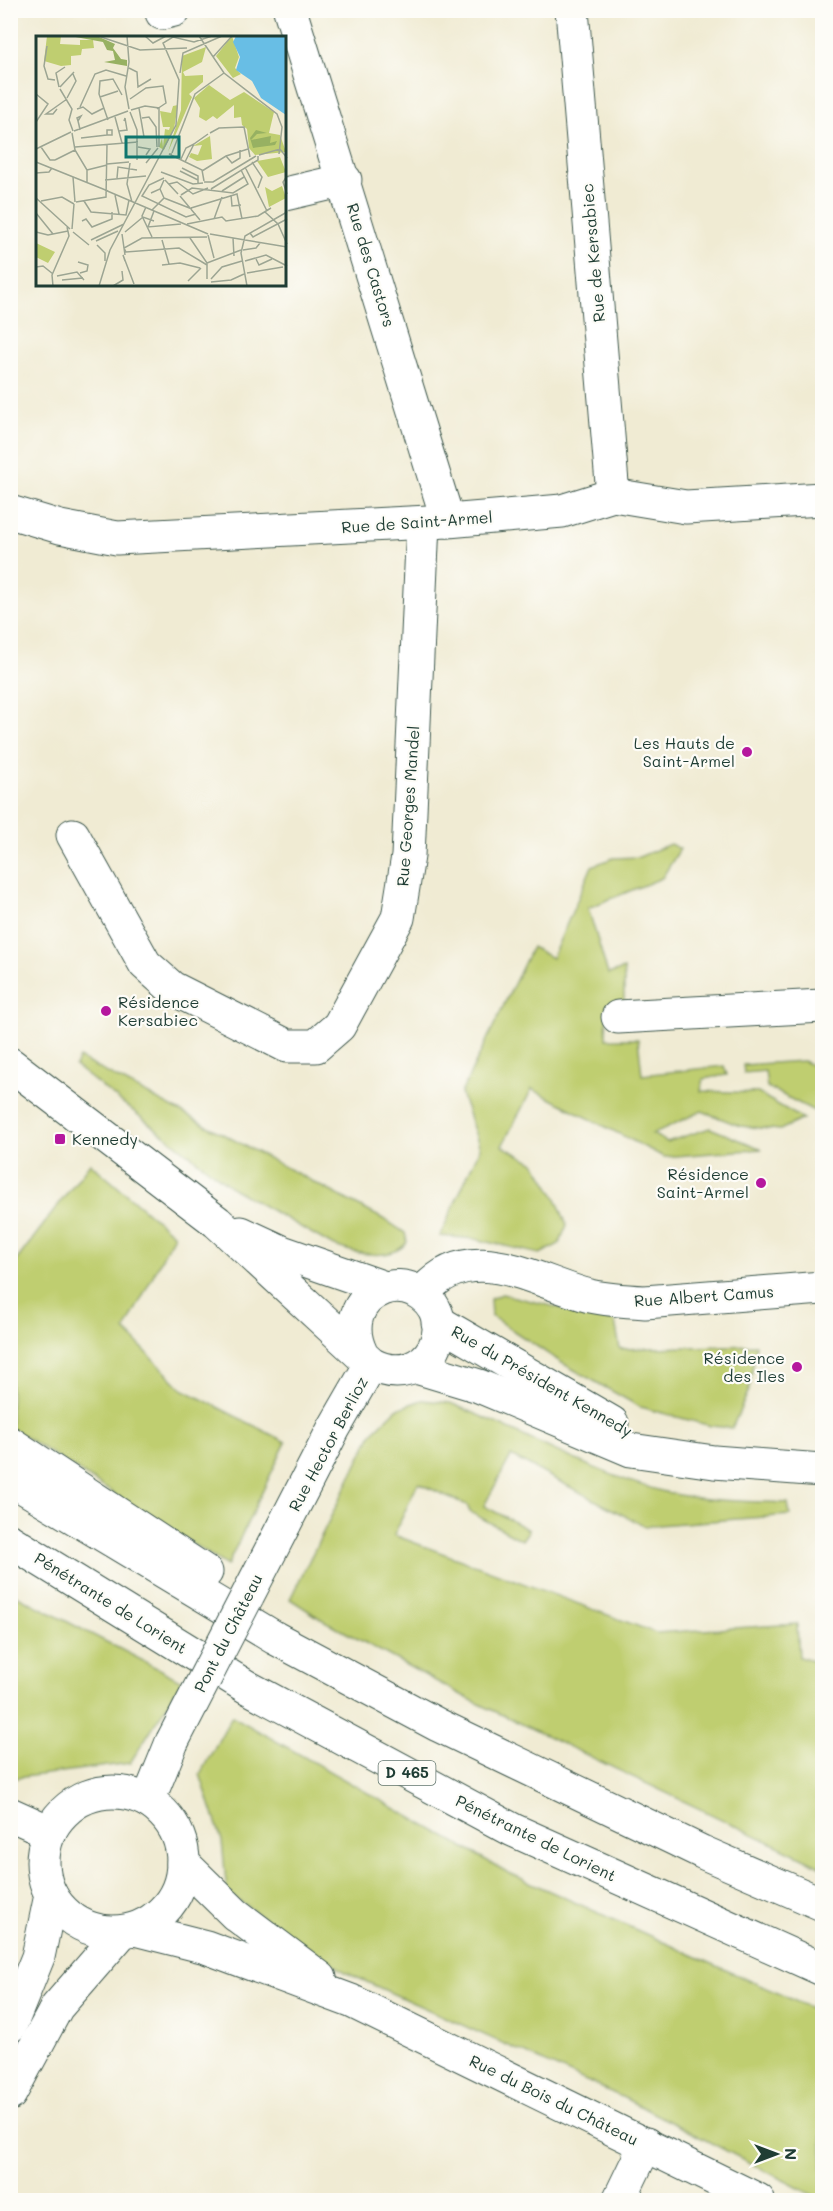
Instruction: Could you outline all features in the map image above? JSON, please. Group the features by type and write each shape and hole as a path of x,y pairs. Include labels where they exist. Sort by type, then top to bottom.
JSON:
{"main road":[{"name":"Rue des Castors","path":"290,10 345,180 436,522"},
{"name":"Rue de Kersabiec","path":"572,10 613,495"},
{"path":"286,194 345,180"},
{"name":"Rue de Saint-Armel","path":"10,512 60,527 117,538 436,522 562,510 613,495 686,507 822,499"},
{"name":"Rue Georges Mandel","path":"73,835 145,964 172,988 287,1046 316,1046 339,1026 398,918 408,856 436,522"},
{"path":"618,1017 822,1006"},
{"path":"10,1064 217,1222 366,1358 393,1372 416,1367 427,1360 434,1349 439,1336 438,1322 430,1302 422,1294 411,1288 386,1288 282,1252 217,1222"},
{"name":"Rue Albert Camus","path":"422,1294 435,1278 465,1266 497,1264 589,1295 615,1301 645,1302 822,1288"},
{"path":"366,1358 353,1327 356,1314 373,1293 386,1288"},
{"name":"Rue du Président Kennedy","path":"438,1322 629,1433 714,1462"},
{"name":"Rue Hector Berlioz","path":"284,1525 334,1428 366,1358"},
{"name":"Rue du Président Kennedy","path":"416,1367 479,1386 631,1450 714,1462 822,1470"},
{"path":"10,1443 438,1725"},
{"path":"10,1479 275,1638 438,1725 702,1852 822,1904"},
{"name":"Pont du Château","path":"148,1801 172,1742 284,1525"},
{"name":"Pénétrante de Lorient","path":"10,1541 247,1687 513,1830 822,1969"},
{"path":"10,1567 247,1687"},
{"path":"10,2094 57,2007 99,1955 128,1930 154,1919 170,1904 179,1884 183,1863 181,1845 174,1828 163,1813 148,1801 130,1794 111,1792 93,1795 68,1809 50,1832 44,1853 44,1874 51,1895 64,1912 81,1924 101,1931 128,1930"},
{"path":"10,1814 50,1832"},
{"name":"Rue du Bois du Château","path":"183,1863 235,1914 351,2001"},
{"path":"10,2025 38,1957 51,1895"},
{"name":"Rue du Bois du Château","path":"128,1930 206,1947 351,2001 758,2200"},
{"path":"619,2200 646,2144"}],"green space":[{"path":"670,844 680,849 662,878 588,908 608,974 624,969 624,1005 607,1007 606,1039 638,1039 642,1075 724,1066 727,1075 703,1079 701,1091 758,1093 803,1119 780,1130 740,1126 702,1111 652,1134 667,1142 710,1128 762,1149 664,1157 532,1089 502,1146 535,1163 555,1196 567,1225 559,1244 540,1254 475,1239 440,1236 480,1148 461,1093 532,947 552,958 592,866 613,858 639,857"},
{"path":"79,1058 387,1221 405,1233 407,1242 400,1248 382,1254 361,1253 332,1245 234,1189 75,1066"},
{"path":"803,1061 822,1070 822,1115 767,1087 765,1071 744,1073 743,1065"},
{"path":"90,1163 174,1235 125,1330 182,1389 286,1442 227,1566 11,1428 10,1269"},
{"path":"502,1294 615,1321 620,1349 756,1345 749,1390 732,1428 711,1426 640,1407 562,1363 491,1316 490,1299"},
{"path":"422,1400 450,1403 583,1463 665,1492 711,1499 788,1503 790,1515 644,1526 511,1456 484,1506 529,1530 522,1540 470,1512 467,1505 418,1483 394,1535 656,1633 797,1624 799,1657 822,1664 822,1867 469,1699 321,1619 290,1599 373,1432 397,1409"},
{"path":"10,1592 182,1681 130,1763 11,1777"},
{"path":"232,1716 507,1872 822,2013 822,2200 624,2098 347,1973 227,1893 222,1841 200,1774"}],"place":[{"name":"Les Hauts de Saint-Armel","path":"747,752"},
{"name":"Résidence Kersabiec","path":"106,1011"},
{"name":"Kennedy","path":"60,1139"},
{"name":"Résidence Saint-Armel","path":"761,1183"},
{"name":"Résidence des Iles","path":"797,1367"}]}
